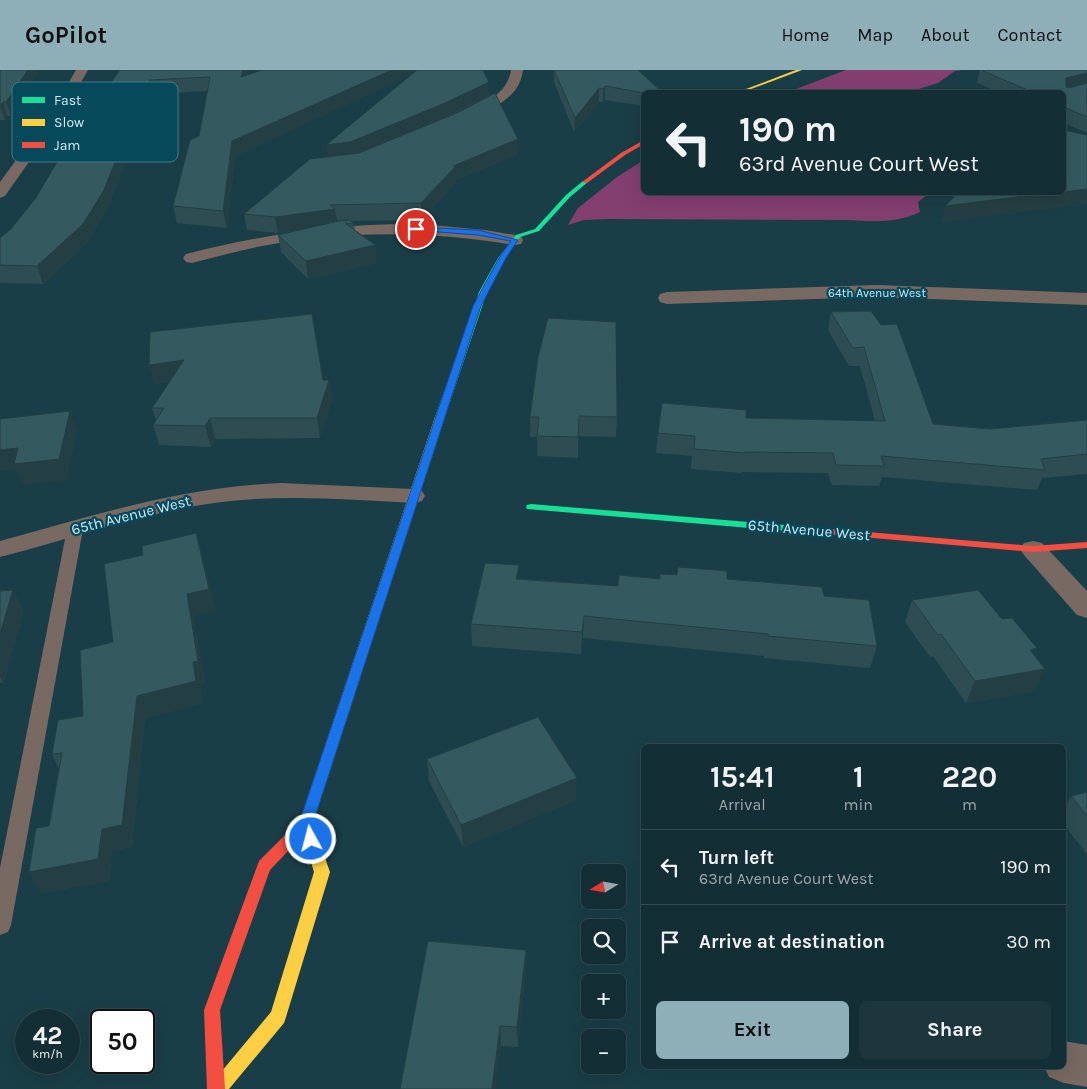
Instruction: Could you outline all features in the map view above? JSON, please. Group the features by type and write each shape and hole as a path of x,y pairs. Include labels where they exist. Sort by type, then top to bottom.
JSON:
{"main road":[{"path":"746,90 804,72"},
{"path":"763,90 804,72"},
{"path":"600,157 641,134"},
{"path":"217,1089 212,1010 264,866 306,823 477,306 502,258 518,234 536,230 568,196 586,181 610,162 641,144"},
{"name":"65th Avenue West","path":"531,507 1033,549 1087,545"},
{"path":"217,1089 278,1017 322,872 306,823"}],"street":[{"path":"75,82 82,70"},
{"path":"452,122 502,96 516,81 517,70"},
{"path":"1,189 21,162"},
{"path":"192,258 262,241 293,236 390,229 518,234"},
{"name":"64th Avenue West","path":"667,298 877,292 964,293 1087,299"},
{"name":"65th Avenue West","path":"0,549 139,510 202,498 254,492 322,491 414,496"},
{"path":"1033,549 1087,608"},
{"path":"1066,1062 1087,1066"}],"lane":[{"path":"0,924 76,529"}],"shaded area":[{"path":"846,70 962,70 955,71 938,83 915,90 793,90"},
{"path":"641,162 641,195 927,195 918,202 920,212 893,220 609,219 584,220 568,225 578,208 617,177"}],"building":[{"path":"0,70 28,70 20,82 12,82 12,93 6,102 3,102 0,106"},
{"path":"120,70 243,70 241,77 262,70 392,70 232,141 223,211 173,206 190,140 199,136 210,77 150,80 149,82 111,82"},
{"path":"417,70 483,70 489,82 445,103 350,142 326,145"},
{"path":"554,70 638,70 660,90 641,90 641,92 605,86 603,89 599,88 575,118"},
{"path":"981,70 1087,70 1087,73 1066,78 1066,87 1069,88 1087,83 1087,117 1066,108 1066,90 1027,90"},
{"path":"495,93 518,139 453,166 456,166 421,203 330,205 335,209 275,217 244,214 310,159 359,153 457,113"},
{"path":"1066,130 1087,135 1087,189 1066,192"},
{"path":"57,162 115,162 104,190 83,224 37,266 0,265 0,238 11,229 35,199"},
{"path":"956,195 1033,195 945,206"},
{"path":"350,220 354,224 345,223 375,245 306,261 278,235 334,222 331,222"},
{"path":"871,311 881,325 897,324 933,424 990,429 1087,420 1087,454 1041,459 1045,470 881,456 884,466 836,465 833,453 745,453 694,449 695,436 658,433 662,403 746,410 746,418 885,421 864,347 853,348 831,312"},
{"path":"312,314 323,380 329,380 317,418 210,418 205,426 153,425 164,408 152,408 184,360 149,365 150,332"},
{"path":"548,318 616,322 617,417 579,416 578,437 537,436 539,417 530,417 538,357"},
{"path":"70,411 59,459 14,464 18,448 0,450 0,419"},
{"path":"196,533 209,589 187,594 198,661 193,662 196,681 137,696 122,825 102,829 98,859 29,872 36,828 49,826 62,753 52,754 58,720 83,716 80,650 113,642 104,564 143,555 142,546"},
{"path":"485,563 519,565 516,579 618,586 619,575 660,579 660,574 677,575 678,567 727,571 727,579 822,587 824,596 869,600 877,646 584,616 582,632 471,624"},
{"path":"13,590 0,634 0,591"},
{"path":"978,590 1002,619 1012,618 1037,648 1030,650 1045,669 975,681 941,634 938,635 912,600"},
{"path":"538,717 577,778 461,825 427,759"},
{"path":"1087,792 1087,816 1071,796"},
{"path":"428,941 526,950 517,1027 500,1026 492,1089 400,1089"}],"traffic: fast":[{"path":"440,417 483,292 502,258 518,236 537,230 568,196 585,182"},
{"path":"531,507 797,529"}],"traffic: slow":[{"path":"745,90 800,70"},
{"path":"309,814 440,417"},
{"path":"218,1089 278,1017 322,872 306,823"}],"traffic: jam":[{"path":"585,182 623,154 641,144"},
{"path":"797,529 1033,549 1087,545"},
{"path":"216,1089 212,1010 264,866 306,823 309,814"}],"route":[{"path":"311,839 306,823 477,306 502,258 515,240 478,232 416,229"}]}
